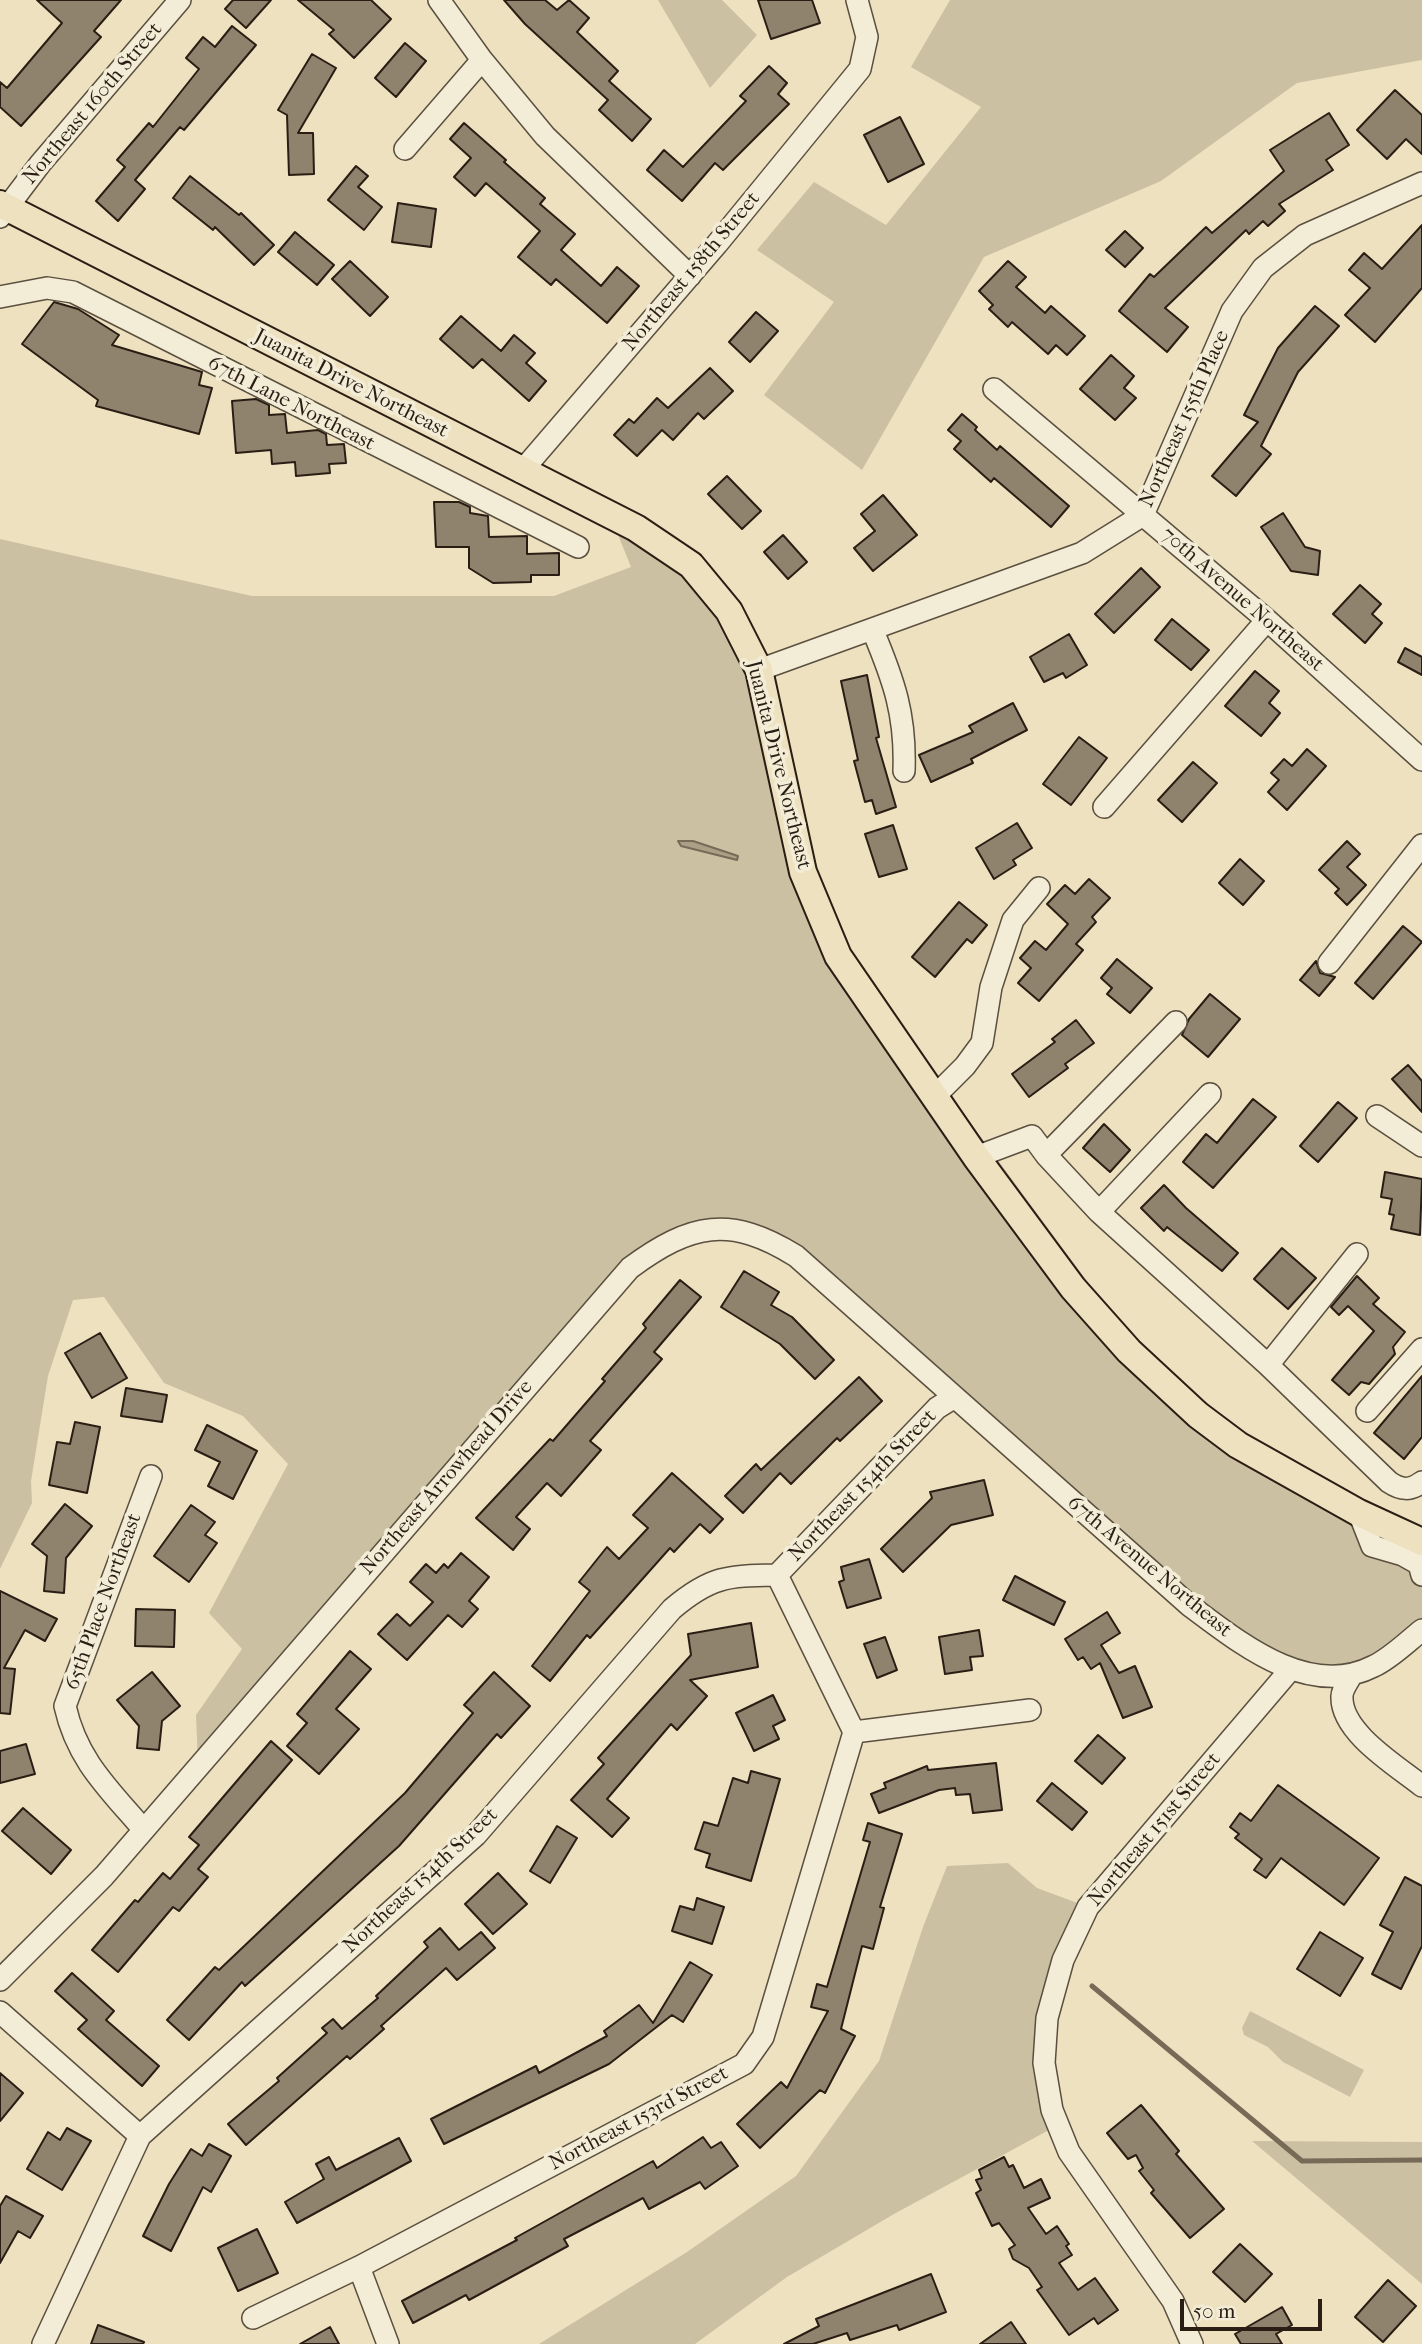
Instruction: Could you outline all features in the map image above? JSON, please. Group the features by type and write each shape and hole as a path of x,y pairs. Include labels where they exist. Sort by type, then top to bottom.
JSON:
{"main road":[{"name":"Juanita Drive Northeast","path":"2,210 636,528 691,565 729,611 759,670 803,872 838,956 976,1157 1073,1288 1129,1351 1238,1445 1359,1513 1422,1542"}],"street":[{"name":"Northeast 160th Street","path":"2,210 180,0"},
{"path":"439,0 482,60 545,136 690,276"},
{"name":"Northeast 158th Street","path":"521,472 690,276 860,69 867,37 857,0"},
{"path":"405,149 482,60"},
{"name":"Northeast 155th Place","path":"759,670 873,631 1082,553 1143,515 1232,311 1263,268 1305,236 1422,183"},
{"name":"67th Lane Northeast","path":"0,297 47,288 73,292 578,547"},
{"name":"70th Avenue Northeast","path":"994,389 1267,620 1422,761"},
{"path":"1104,807 1267,620"},
{"path":"873,631 899,697 905,735 904,771"},
{"path":"1329,963 1422,845"},
{"path":"934,1097 965,1066 982,1043 999,961 1013,920 1039,888"},
{"path":"1046,1155 1176,1022"},
{"path":"1099,1212 1210,1094"},
{"path":"1377,1116 1422,1146"},
{"path":"976,1157 1032,1136 1099,1212 1268,1365 1389,1482 1399,1489 1422,1482"},
{"name":"Northeast Arrowhead Drive","path":"0,1980 104,1876 630,1268 658,1247 687,1233 709,1230 737,1229 765,1237 796,1256 953,1398"},
{"path":"1268,1365 1357,1254"},
{"path":"1367,1411 1422,1349"},
{"name":"Northeast 154th Street","path":"43,2344 140,2136 476,1835 672,1609 695,1589 726,1576 777,1575 937,1408 953,1398"},
{"name":"67th Avenue Northeast","path":"953,1398 1189,1605 1245,1646 1290,1670 1350,1675 1376,1666 1414,1637 1422,1612"},
{"name":"65th Place Northeast","path":"143,1829 86,1764 71,1736 65,1706 150,1476"},
{"path":"1359,1513 1372,1546 1403,1555 1419,1564 1422,1575"},
{"path":"777,1575 854,1732 1030,1710"},
{"name":"Northeast 151st Street","path":"1192,2344 1173,2301 1069,2152 1052,2110 1044,2063 1047,2018 1063,1961 1088,1908 1290,1670"},
{"path":"1350,1675 1341,1695 1345,1711 1359,1734 1422,1786"},
{"name":"Northeast 153rd Street","path":"253,2318 359,2267 744,2064 763,2037 854,1732"},
{"path":"0,2012 140,2136"},
{"path":"359,2267 387,2344"}],"shaded area":[{"path":"658,0 722,0 757,35 710,88"},
{"path":"950,0 1422,0 1422,60 1297,83 1161,181 984,257 862,470 764,395 834,302 757,250 814,182 886,225 981,107 911,67"},
{"path":"606,505 729,593 803,872 844,951 1134,1345 1281,1470 1422,1544 1422,1633 1351,1676 1245,1646 796,1256 737,1229 658,1247 198,1764 196,1715 242,1649 209,1613 288,1464 243,1416 164,1383 104,1297 73,1300 48,1376 31,1481 32,1503 0,1569 0,539 252,596 554,596 631,567"},
{"path":"678,841 693,841 738,856 737,860 681,846"},
{"path":"1008,1863 1037,1888 1088,1907 1047,2018 1060,2124 894,2214 787,2277 695,2344 539,2344 687,2252 796,2176 879,2061 923,1927 947,1866"},
{"path":"1250,2011 1364,2070 1350,2097 1283,2062 1268,2047 1244,2035 1242,2028"},
{"path":"1252,2141 1422,2142 1422,2284"}],"building":[{"path":"37,0 121,0 94,31 101,37 21,126 0,107 0,82 7,88 62,23"},
{"path":"233,0 271,0 246,28 225,9"},
{"path":"298,0 371,0 391,19 354,58 329,34 334,30"},
{"path":"504,0 545,0 557,10 569,0 589,18 577,32 618,71 609,81 651,119 632,141 599,110 608,100 525,24"},
{"path":"758,0 812,0 820,23 771,39"},
{"path":"232,26 256,45 184,130 180,127 135,180 145,189 118,221 96,201 125,167 117,160 149,123 153,127 199,69 186,58 203,37 215,47"},
{"path":"405,43 426,61 396,97 375,78"},
{"path":"312,54 336,68 298,133 313,133 314,174 289,175 287,115 278,110"},
{"path":"769,66 787,83 778,94 789,104 723,170 715,163 682,201 647,170 664,150 683,167 746,101 740,96"},
{"path":"1395,90 1422,115 1422,154 1406,139 1387,159 1357,130"},
{"path":"1329,113 1349,145 1326,160 1333,170 1279,204 1285,211 1268,226 1263,221 1249,234 1246,230 1165,308 1188,327 1167,352 1119,311 1150,274 1154,277 1206,227 1212,233 1284,171 1270,150"},
{"path":"900,117 924,164 888,182 864,135"},
{"path":"464,123 545,198 540,204 575,234 561,250 601,286 617,267 639,286 607,323 556,279 551,285 518,257 540,231 486,183 475,196 454,177 471,158 450,139"},
{"path":"356,166 368,176 358,187 382,207 364,230 328,200"},
{"path":"190,176 239,215 241,213 274,245 254,265 215,227 213,230 173,198"},
{"path":"398,203 436,209 431,247 392,242"},
{"path":"1422,225 1422,288 1375,342 1345,315 1370,288 1349,270 1364,253 1382,269"},
{"path":"1125,231 1143,248 1125,267 1106,250"},
{"path":"295,232 334,265 317,285 278,252"},
{"path":"350,261 388,297 370,316 332,279"},
{"path":"1008,261 1026,277 1016,287 1045,313 1051,306 1085,336 1067,355 1056,345 1048,354 1012,322 1008,327 989,309 993,305 979,291"},
{"path":"54,302 78,309 119,335 112,345 202,372 199,385 212,388 199,434 96,406 98,400 22,344"},
{"path":"1315,306 1339,326 1298,372 1261,446 1271,454 1236,496 1212,476 1258,422 1244,415 1278,348"},
{"path":"756,312 778,331 750,362 729,342"},
{"path":"461,316 501,351 514,335 535,353 526,363 546,381 529,401 482,359 473,368 440,339"},
{"path":"1111,355 1134,376 1124,388 1136,398 1115,420 1080,389"},
{"path":"710,368 733,391 704,419 698,413 673,440 662,430 637,456 614,435 629,419 634,423 657,398 668,408"},
{"path":"256,399 269,405 269,415 285,414 287,433 318,430 326,434 327,445 344,444 346,463 329,464 330,473 296,476 295,462 272,464 271,450 236,453 232,401"},
{"path":"962,414 997,450 1000,446 1069,506 1051,527 994,478 991,482 954,449 961,441 948,430"},
{"path":"727,476 761,511 742,529 708,494"},
{"path":"883,495 917,535 873,571 854,548 875,531 861,514"},
{"path":"434,502 459,502 470,507 470,513 488,516 489,537 527,536 527,554 559,553 559,575 531,575 531,582 493,583 469,568 469,547 436,547"},
{"path":"1283,513 1305,547 1320,551 1318,575 1291,571 1261,527"},
{"path":"783,535 807,562 788,579 764,552"},
{"path":"1141,568 1160,587 1114,633 1095,614"},
{"path":"1360,585 1381,604 1372,614 1382,623 1365,643 1333,614"},
{"path":"1172,619 1209,650 1191,670 1155,640"},
{"path":"1069,634 1087,665 1066,678 1063,673 1044,682 1030,657"},
{"path":"1405,648 1422,657 1422,675 1398,662"},
{"path":"1255,671 1279,691 1269,703 1280,713 1261,736 1225,706"},
{"path":"867,675 879,737 876,738 896,807 876,814 872,800 865,802 854,761 858,760 841,681"},
{"path":"1013,703 1027,730 971,759 973,763 931,782 919,755 973,732 969,726"},
{"path":"1079,737 1107,758 1071,805 1043,784"},
{"path":"1307,749 1326,766 1287,810 1268,792 1279,780 1271,773 1284,759 1292,766"},
{"path":"1193,762 1217,783 1182,822 1158,800"},
{"path":"1017,823 1032,848 1013,860 1016,865 994,879 976,848"},
{"path":"893,825 907,869 879,877 865,834"},
{"path":"1347,841 1360,854 1347,867 1366,885 1347,905 1335,893 1339,889 1319,870"},
{"path":"1240,859 1264,881 1243,905 1219,883"},
{"path":"1089,879 1110,898 1092,917 1096,922 1076,944 1083,950 1039,1001 1018,983 1031,968 1020,958 1035,941 1046,950 1068,924 1047,904 1065,885 1075,894"},
{"path":"959,902 987,925 972,943 967,939 935,977 912,957"},
{"path":"1403,926 1422,942 1373,999 1355,983"},
{"path":"1117,959 1152,988 1130,1013 1107,994 1112,988 1101,978"},
{"path":"1316,961 1320,973 1335,977 1319,996 1300,980"},
{"path":"1210,994 1240,1019 1208,1057 1182,1035 1189,1019"},
{"path":"1076,1020 1094,1043 1065,1064 1068,1068 1029,1097 1012,1074 1055,1042 1052,1039"},
{"path":"1408,1065 1422,1081 1422,1112 1392,1079"},
{"path":"1253,1099 1276,1117 1213,1188 1183,1162 1206,1134 1217,1143"},
{"path":"1338,1102 1357,1118 1318,1162 1300,1146"},
{"path":"1104,1124 1130,1150 1110,1172 1083,1148"},
{"path":"1385,1172 1422,1179 1420,1235 1391,1229 1394,1215 1389,1214 1392,1199 1381,1197"},
{"path":"1164,1185 1238,1253 1222,1271 1167,1227 1164,1231 1141,1208"},
{"path":"1282,1248 1316,1278 1288,1309 1254,1279"},
{"path":"744,1271 779,1292 771,1305 792,1317 834,1360 815,1379 780,1344 721,1307"},
{"path":"1357,1276 1379,1298 1373,1304 1405,1332 1393,1347 1395,1354 1369,1384 1361,1382 1349,1395 1332,1380 1374,1331 1348,1306 1339,1315 1331,1307"},
{"path":"680,1280 701,1297 654,1352 662,1359 590,1441 601,1450 561,1496 547,1483 516,1517 530,1529 513,1550 476,1518 550,1439 553,1441 605,1381 602,1379 646,1328 643,1324"},
{"path":"100,1333 127,1378 92,1398 65,1353"},
{"path":"1422,1376 1422,1437 1404,1459 1374,1433"},
{"path":"859,1377 882,1401 840,1441 837,1438 791,1484 780,1473 743,1513 725,1496 756,1464 761,1470"},
{"path":"126,1388 167,1395 162,1422 121,1416"},
{"path":"75,1422 100,1427 87,1493 49,1485 57,1442 70,1444"},
{"path":"207,1425 257,1451 233,1499 208,1486 220,1462 195,1450"},
{"path":"672,1473 723,1519 710,1533 700,1524 674,1552 670,1548 590,1638 587,1635 550,1681 532,1666 590,1591 579,1582 607,1547 619,1559 648,1528 633,1515"},
{"path":"984,1480 993,1515 951,1525 903,1572 881,1549 932,1498 930,1492"},
{"path":"65,1504 92,1526 66,1558 64,1593 44,1591 47,1556 32,1544"},
{"path":"191,1505 215,1522 205,1535 217,1543 189,1582 154,1556"},
{"path":"461,1553 489,1577 469,1601 478,1609 462,1627 448,1615 407,1660 378,1634 397,1614 410,1626 433,1602 410,1582 426,1564 436,1573 444,1564 448,1568"},
{"path":"869,1559 881,1598 847,1608 839,1582 844,1580 841,1567"},
{"path":"1015,1576 1065,1602 1054,1625 1003,1600"},
{"path":"0,1591 57,1619 45,1641 25,1630 4,1668 15,1669 10,1714 0,1713"},
{"path":"136,1609 175,1610 174,1647 135,1646"},
{"path":"1107,1612 1120,1633 1101,1645 1119,1673 1135,1666 1152,1707 1123,1718 1100,1663 1091,1669 1083,1657 1078,1660 1065,1639"},
{"path":"751,1623 758,1667 690,1680 707,1696 677,1730 671,1724 607,1799 629,1818 612,1837 571,1800 604,1764 598,1758 691,1655 688,1634"},
{"path":"979,1630 983,1656 970,1657 972,1670 945,1674 939,1637"},
{"path":"885,1637 897,1670 877,1678 864,1644"},
{"path":"350,1651 371,1669 336,1709 359,1729 319,1774 287,1746 307,1723 297,1714"},
{"path":"152,1672 180,1706 162,1721 159,1750 137,1748 139,1726 117,1700"},
{"path":"494,1672 530,1706 501,1738 497,1734 399,1846 245,1986 242,1982 189,2040 167,2020 215,1967 219,1970 405,1793 473,1713 464,1705"},
{"path":"773,1695 785,1720 773,1726 779,1739 754,1751 736,1713"},
{"path":"1098,1735 1125,1758 1102,1784 1075,1761"},
{"path":"271,1741 292,1760 198,1869 208,1877 179,1911 173,1907 118,1972 92,1950 135,1900 138,1902 163,1873 170,1879 199,1845 189,1837"},
{"path":"26,1744 35,1774 0,1783 0,1751"},
{"path":"996,1763 1002,1810 973,1813 970,1794 956,1795 955,1788 939,1790 879,1813 871,1794 886,1788 884,1783 927,1766 928,1770"},
{"path":"751,1771 780,1779 751,1881 706,1867 710,1854 695,1849 704,1822 718,1826 733,1778 748,1783"},
{"path":"1052,1783 1087,1812 1072,1830 1037,1801"},
{"path":"1278,1785 1379,1858 1344,1905 1281,1858 1266,1878 1254,1870 1262,1859 1235,1838 1239,1834 1230,1827 1240,1813 1251,1821"},
{"path":"23,1808 71,1850 51,1874 2,1831"},
{"path":"868,1823 902,1834 880,1907 884,1908 873,1949 862,1946 841,2029 855,2036 825,2093 820,2090 760,2148 737,2124 781,2082 787,2088 828,2011 811,2007 817,1984 827,1987 870,1842 863,1840"},
{"path":"557,1826 577,1838 550,1883 530,1871"},
{"path":"498,1873 527,1904 493,1934 465,1904"},
{"path":"1405,1877 1422,1886 1422,1946 1401,1989 1372,1974 1393,1932 1380,1925"},
{"path":"697,1898 724,1907 712,1944 672,1931 680,1906 694,1910"},
{"path":"440,1928 459,1950 481,1932 495,1948 457,1980 446,1968 381,2026 384,2029 350,2059 347,2056 246,2145 228,2124 279,2081 277,2078 327,2033 322,2028 333,2019 342,2029 378,1998 376,1996 428,1947 424,1942"},
{"path":"1320,1932 1363,1958 1340,1996 1297,1969"},
{"path":"690,1962 712,1975 683,2022 672,2015 609,2064 444,2144 431,2119 536,2066 539,2073 607,2036 604,2031 639,2005 653,2023"},
{"path":"72,1973 114,2011 106,2020 159,2066 142,2086 78,2029 87,2020 55,1991"},
{"path":"0,2073 23,2093 0,2121"},
{"path":"1141,2105 1179,2151 1176,2154 1224,2209 1190,2238 1151,2193 1154,2190 1139,2171 1143,2168 1136,2155 1128,2159 1107,2133"},
{"path":"67,2128 91,2141 62,2190 27,2169 48,2132 60,2140"},
{"path":"703,2137 711,2148 721,2142 738,2166 705,2189 700,2182 649,2209 643,2198 564,2239 568,2246 469,2300 466,2295 413,2323 402,2301 517,2240 515,2238 653,2161 657,2168"},
{"path":"399,2138 411,2161 297,2223 285,2202 324,2179 316,2164 329,2157 336,2170"},
{"path":"209,2144 231,2156 211,2192 203,2187 171,2251 143,2236 169,2184 191,2149 202,2156"},
{"path":"1004,2157 1009,2167 1013,2165 1024,2188 1041,2179 1050,2198 1028,2208 1046,2234 1057,2226 1069,2244 1066,2246 1072,2255 1059,2263 1078,2290 1095,2278 1118,2310 1098,2324 1094,2318 1069,2335 1037,2290 1042,2287 1029,2268 1013,2259 1009,2249 1015,2245 999,2223 992,2226 976,2193 981,2190 976,2180 982,2178 979,2170"},
{"path":"6,2196 43,2216 30,2238 18,2231 0,2263 0,2206"},
{"path":"257,2229 278,2273 238,2291 218,2248"},
{"path":"1240,2244 1272,2274 1245,2302 1213,2272"},
{"path":"931,2274 946,2312 899,2330 897,2325 850,2340 847,2333 813,2344 784,2344 819,2326 816,2319"},
{"path":"1388,2280 1416,2306 1383,2342 1355,2317"},
{"path":"1282,2307 1292,2325 1276,2334 1282,2344 1241,2344 1235,2334"},
{"path":"1011,2322 1026,2344 980,2344"},
{"path":"98,2325 144,2342 91,2344"},
{"path":"330,2327 339,2344 300,2344"}],"waterway":[{"path":"1092,1986 1302,2161 1422,2160"}]}
